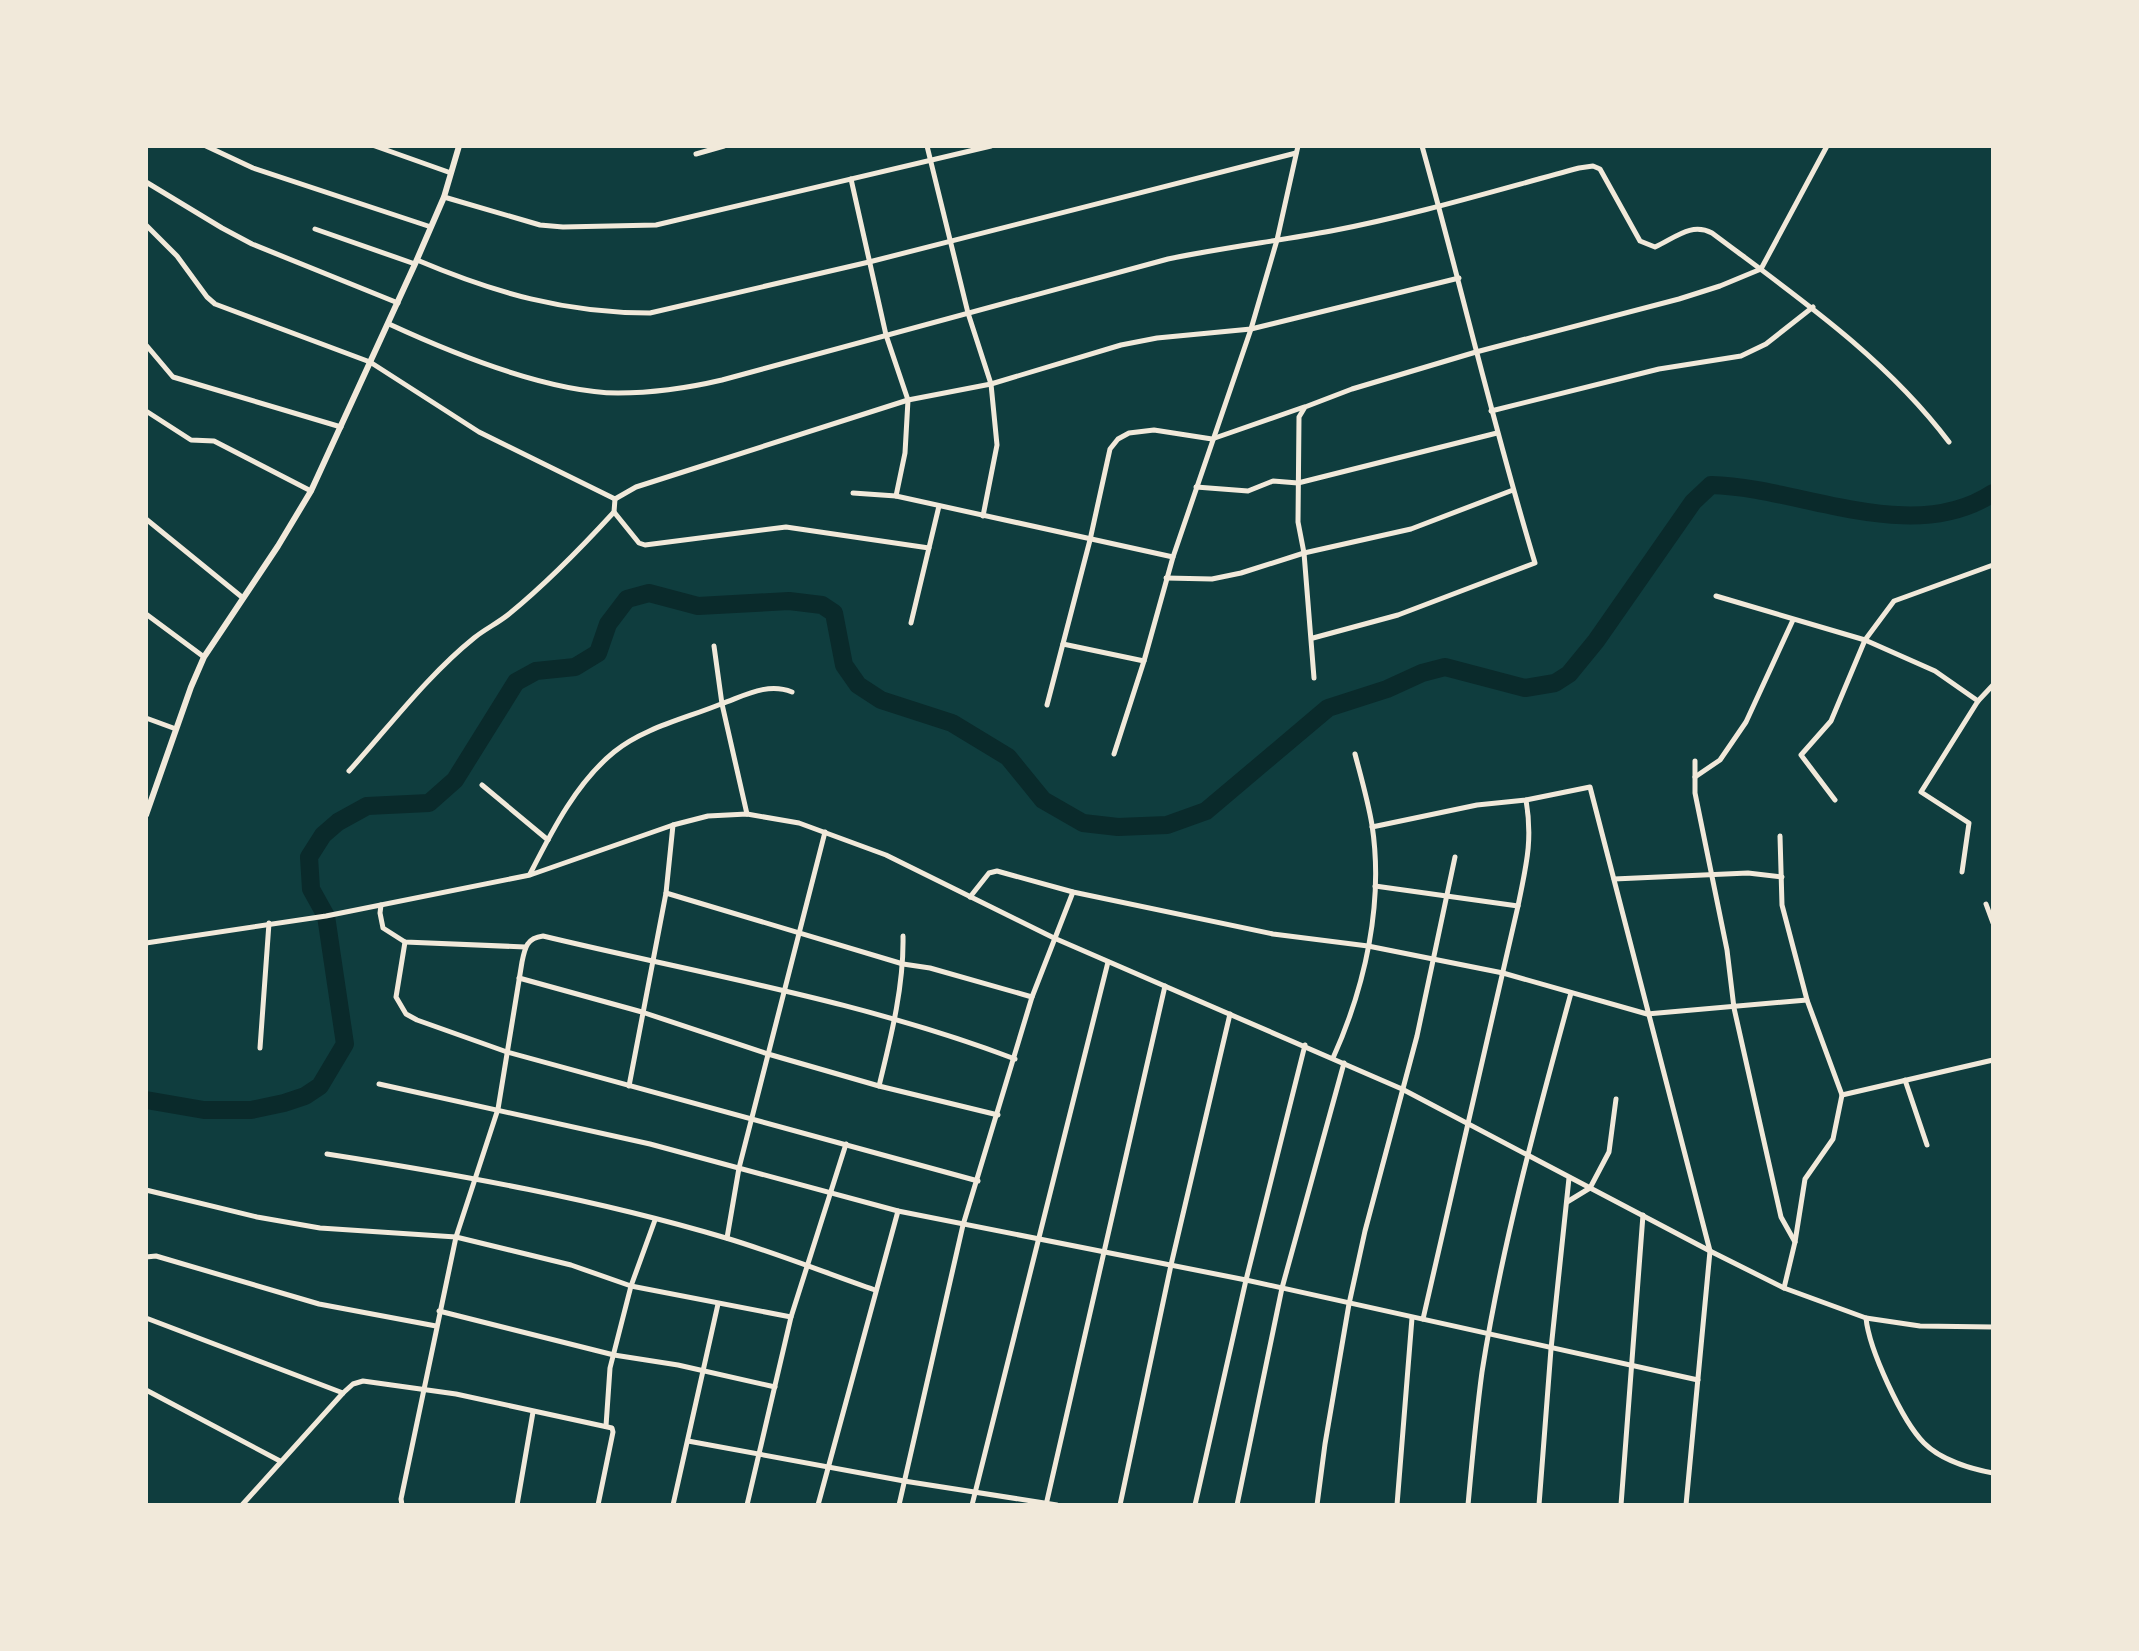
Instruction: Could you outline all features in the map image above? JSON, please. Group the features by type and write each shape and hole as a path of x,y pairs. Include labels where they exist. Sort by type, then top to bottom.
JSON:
{"street":[{"path":"206,146 253,168 431,227"},
{"path":"375,146 451,173"},
{"path":"146,815 204,657 311,491 444,197 459,146"},
{"path":"696,154 724,146"},
{"path":"927,146 968,313 991,384 997,445 983,516"},
{"path":"444,197 540,225 656,225 991,146"},
{"path":"1313,638 1398,615 1535,563 1491,411 1459,278 1422,146"},
{"path":"1047,705 1110,449 1118,439 1129,433 1154,430 1212,439 1352,389 1720,286 1761,269 1827,146"},
{"path":"315,229 527,299 565,308 650,313 952,241 1297,149 1277,240 1251,329 1166,578 1144,661 1114,754"},
{"path":"389,324 478,360 556,384 618,393 681,389 1168,259 1332,231 1439,207 1593,166 1600,169 1640,241 1655,247 1692,229 1702,228 1813,307 1889,374 1949,442"},
{"path":"851,179 886,335 908,400 905,453 896,496"},
{"path":"146,182 252,244 398,303"},
{"path":"146,225 177,256 215,304 370,362 479,432 615,499"},
{"path":"615,499 636,487 908,400 991,384 1121,345 1157,338 1251,329 1459,278"},
{"path":"1491,411 1659,369 1741,356 1766,344 1813,307"},
{"path":"146,345 173,377 341,427"},
{"path":"1305,407 1299,417 1298,522 1313,638 1314,678"},
{"path":"146,411 191,440 214,441 311,491"},
{"path":"1196,487 1248,491 1273,481 1298,483 1497,433"},
{"path":"1166,578 1212,579 1271,565 1304,553 1411,529 1513,490"},
{"path":"853,493 896,496 1173,557"},
{"path":"349,771 419,692 473,639 507,616 548,581 614,512 615,499"},
{"path":"911,623 939,506"},
{"path":"614,512 639,543 645,545 786,527 929,548"},
{"path":"146,519 243,598"},
{"path":"1835,800 1801,755 1831,721 1865,640 1894,601 1993,565"},
{"path":"1716,596 1865,640 1935,671 1978,701"},
{"path":"146,614 204,657"},
{"path":"1695,778 1720,760 1746,722 1793,620"},
{"path":"1063,644 1144,661"},
{"path":"714,646 722,704 747,814"},
{"path":"1962,872 1969,823 1921,792 1978,701 1993,685"},
{"path":"530,875 581,787 615,751 670,724 766,688 792,692"},
{"path":"146,718 176,729"},
{"path":"1333,1058 1356,1002 1368,946 1375,886 1372,827 1355,754"},
{"path":"1695,761 1695,793 1727,950 1734,1008 1781,1217 1795,1242"},
{"path":"482,785 548,840"},
{"path":"1372,827 1477,805 1526,800 1590,787 1710,1251 1686,1505"},
{"path":"1423,1319 1518,906 1530,845 1531,827 1526,800"},
{"path":"146,943 348,911 530,875 673,825 708,816 747,814 799,823 886,855 1054,938 1402,1089 1784,1288 1866,1318 1920,1326 1993,1327"},
{"path":"629,1086 666,893 673,825"},
{"path":"727,1238 739,1168 825,832"},
{"path":"1780,836 1782,905 1807,1000 1842,1095 1833,1139 1805,1179 1784,1288"},
{"path":"1317,1505 1349,1304 1435,959 1455,857"},
{"path":"970,897 989,873 997,871 1073,892 1273,934 1368,946 1503,973 1647,1014 1807,1000"},
{"path":"1614,879 1748,873 1782,877"},
{"path":"1375,886 1518,906"},
{"path":"899,1505 963,1225 1032,997 1073,892"},
{"path":"666,893 903,964 930,968 1032,997"},
{"path":"1986,904 1993,923"},
{"path":"381,905 383,928 405,942 525,947"},
{"path":"260,1048 269,923"},
{"path":"402,1505 422,1390 456,1237 498,1109 525,947 534,937 543,936 784,990 954,1036 1015,1059"},
{"path":"879,1086 895,1019 903,964 903,936"},
{"path":"405,942 396,997 406,1014 447,1032 751,1121 846,1143 978,1181"},
{"path":"972,1505 1108,962"},
{"path":"519,978 642,1012 768,1054 879,1086 998,1115"},
{"path":"1046,1504 1165,986"},
{"path":"1468,1505 1482,1372 1489,1335 1527,1154 1571,993"},
{"path":"1120,1505 1171,1265 1230,1014"},
{"path":"1195,1505 1246,1280 1305,1045"},
{"path":"1842,1095 1993,1060"},
{"path":"1237,1505 1282,1288 1344,1063"},
{"path":"1905,1080 1927,1145"},
{"path":"379,1084 650,1144 898,1211 1246,1280 1698,1380"},
{"path":"1566,1203 1590,1188 1609,1152 1616,1099"},
{"path":"747,1505 791,1317 846,1143"},
{"path":"327,1154 475,1177 655,1220 727,1238 875,1290"},
{"path":"1539,1505 1569,1178"},
{"path":"146,1190 257,1217 320,1228 456,1237 571,1265 631,1286 791,1317"},
{"path":"818,1505 898,1211"},
{"path":"1621,1505 1643,1215"},
{"path":"606,1426 608,1380 631,1286 655,1220"},
{"path":"146,1257 156,1256 319,1304 436,1326"},
{"path":"673,1505 718,1304"},
{"path":"439,1311 614,1355 702,1370 775,1387"},
{"path":"146,1318 343,1393"},
{"path":"1397,1505 1412,1318"},
{"path":"1866,1318 1873,1349 1911,1426 1925,1444 1942,1456 1993,1473"},
{"path":"242,1505 343,1393 353,1384 363,1381 456,1394 612,1428 598,1505"},
{"path":"146,1390 280,1461"},
{"path":"517,1505 533,1412"},
{"path":"688,1441 904,1481 1057,1505"}],"waterway":[{"path":"146,1100 204,1110 251,1110 305,1096 320,1086 345,1044 326,916 311,889 309,857 323,835 338,822 367,806 429,803 455,780 516,682 536,671 575,667 598,653 608,624 627,599 649,593 698,606 789,601 822,605 834,613 844,665 858,685 881,700 952,723 1008,757 1043,800 1083,823 1118,827 1167,825 1206,811 1328,708 1387,689 1422,673 1445,667 1525,688 1555,683 1569,674 1596,641 1693,502 1711,485 1745,488 1891,515 1927,515 1961,508 1993,493"}]}
